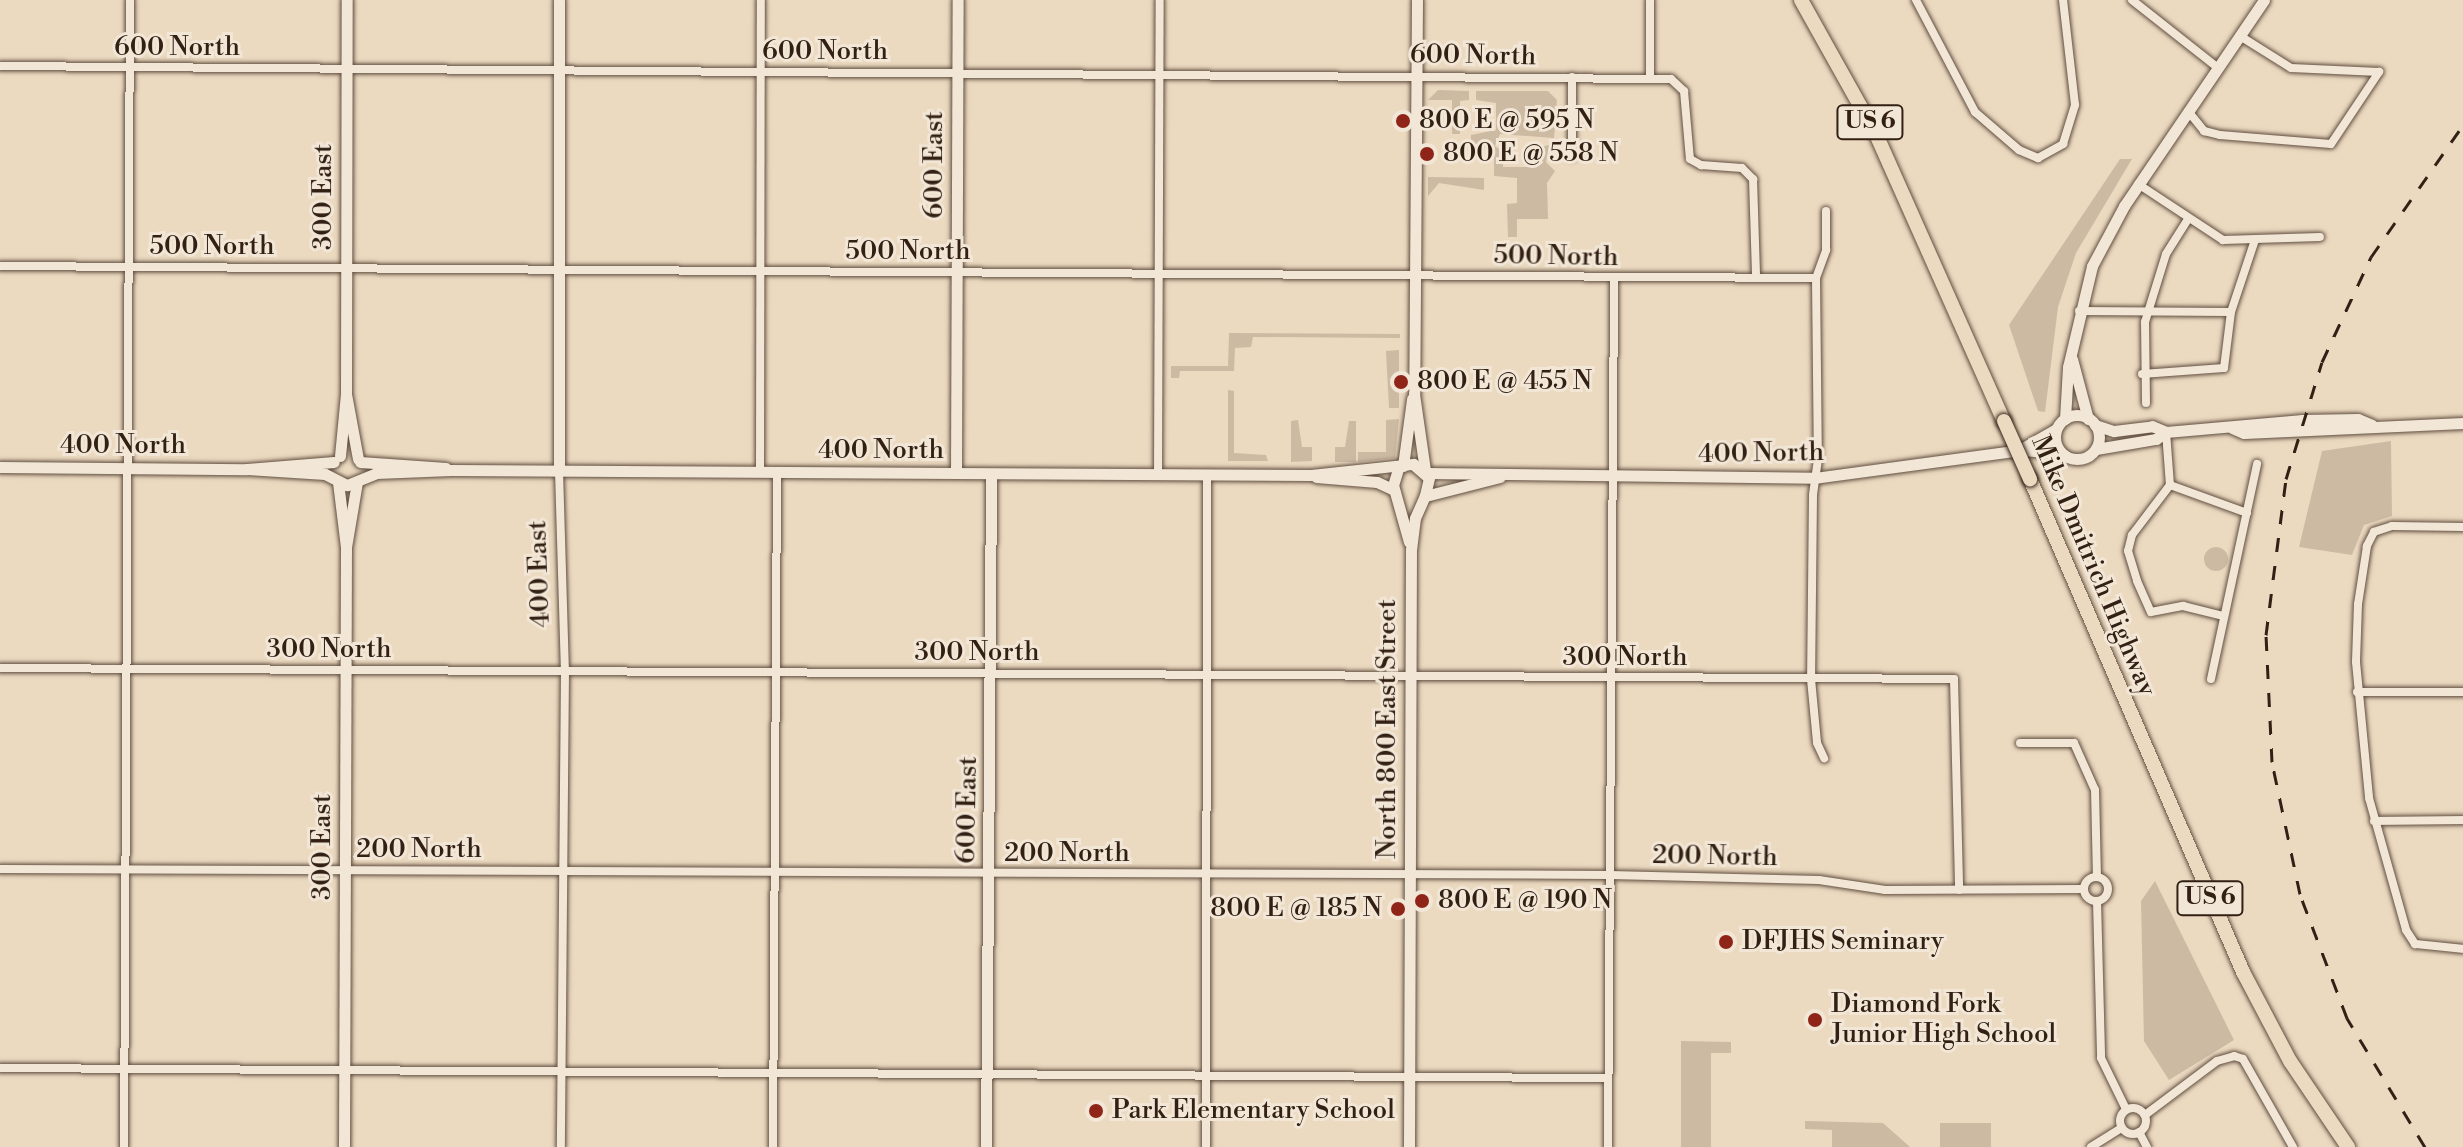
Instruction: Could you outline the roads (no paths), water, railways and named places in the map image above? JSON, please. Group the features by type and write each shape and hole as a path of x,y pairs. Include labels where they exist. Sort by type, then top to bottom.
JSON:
{"highway":[{"name":"Mike Dmitrich Highway","path":"1801,0 1876,134 2030,479 2239,964 2290,1061 2348,1147"}],"street":[{"path":"124,1147 130,0"},
{"name":"300 East","path":"344,1147 346,547 337,459 346,394 347,0"},
{"name":"400 East","path":"559,0 559,471 565,671 561,1147"},
{"path":"760,472 761,0"},
{"name":"600 East","path":"956,473 958,0"},
{"path":"1158,475 1160,0"},
{"path":"1411,550 1424,497 1426,472 1414,394 1417,0"},
{"path":"1650,0 1650,77 1671,79 1681,86 1690,159 1709,167 1742,168 1751,174 1756,276"},
{"path":"1916,0 1975,112 2019,150 2038,158 2063,144 2075,105 2063,0"},
{"path":"2132,0 2218,68"},
{"path":"2021,450 2056,429 2065,419 2079,311 2092,266 2138,184 2264,0"},
{"path":"2188,111 2204,131 2220,135 2331,144 2379,72 2291,68 2240,36"},
{"name":"600 North","path":"0,66 1650,77"},
{"path":"1572,77 1572,156"},
{"path":"2138,184 2223,240 2320,237"},
{"path":"1824,758 1817,743 1811,679 1816,278 1826,250 1826,211"},
{"path":"2146,403 2142,374 2148,313 2166,254 2188,219"},
{"path":"2142,374 2224,368 2231,312 2255,240"},
{"name":"500 North","path":"0,266 1816,278"},
{"path":"1608,1147 1614,278"},
{"path":"2079,311 2231,312"},
{"path":"2072,359 2092,422 2096,449"},
{"name":"300 East","path":"346,394 359,460 346,547"},
{"path":"1411,550 1396,493 1414,394"},
{"path":"2065,419 2092,422 2116,432 2152,426 2166,432 2232,428 2244,433 2463,423"},
{"path":"2056,429 2061,453"},
{"path":"2021,450 2083,458 2096,449 2156,439 2166,432"},
{"path":"2166,432 2170,485 2132,535 2128,551 2151,612 2183,606 2223,616"},
{"name":"400 North","path":"1500,477 1814,478 2021,450"},
{"name":"400 North","path":"247,469 337,459 451,470 1311,475"},
{"path":"2211,679 2257,464"},
{"name":"400 North","path":"0,467 247,469 337,480 451,470"},
{"path":"1311,475 1401,468 1500,477"},
{"path":"773,1147 777,472"},
{"name":"600 East","path":"986,1147 992,673 991,474"},
{"path":"1206,1147 1204,875 1207,475"},
{"path":"1311,475 1377,482 1410,502 1500,477"},
{"path":"2170,485 2247,513"},
{"path":"2463,527 2392,526 2374,532 2358,604 2357,692 2374,821 2406,930 2415,944 2463,949"},
{"name":"North 800 East Street","path":"1409,1147 1411,550"},
{"name":"300 North","path":"0,668 1954,679 1959,890"},
{"path":"2357,692 2463,692"},
{"path":"2020,743 2074,743 2095,790 2097,877 2108,890 2097,901"},
{"path":"2374,821 2463,820"},
{"name":"200 North","path":"0,869 1610,875 1804,879 1885,890 2084,889"},
{"path":"2097,877 2084,889 2097,901 2101,1058 2126,1109"},
{"path":"2147,1147 2139,1132 2145,1115 2217,1061 2234,1056 2243,1059 2293,1147"},
{"path":"0,1068 1608,1078"},
{"path":"2121,1128 2120,1116 2126,1109 2138,1109 2145,1115"},
{"path":"2091,1147 2121,1128 2139,1132"}],"railway":[{"path":"2425,1147 2347,1018 2300,894 2272,762 2266,635 2286,479 2322,362 2371,257 2463,125"}],"place":[{"name":"800 E @ 595 N","path":"1403,121"},
{"name":"800 E @ 558 N","path":"1427,154"},
{"name":"800 E @ 455 N","path":"1401,382"},
{"name":"800 E @ 190 N","path":"1422,901"},
{"name":"800 E @ 185 N","path":"1398,909"},
{"name":"DFJHS Seminary","path":"1726,942"},
{"name":"Diamond Fork Junior High School","path":"1815,1020"},
{"name":"Park Elementary School","path":"1096,1111"}]}
